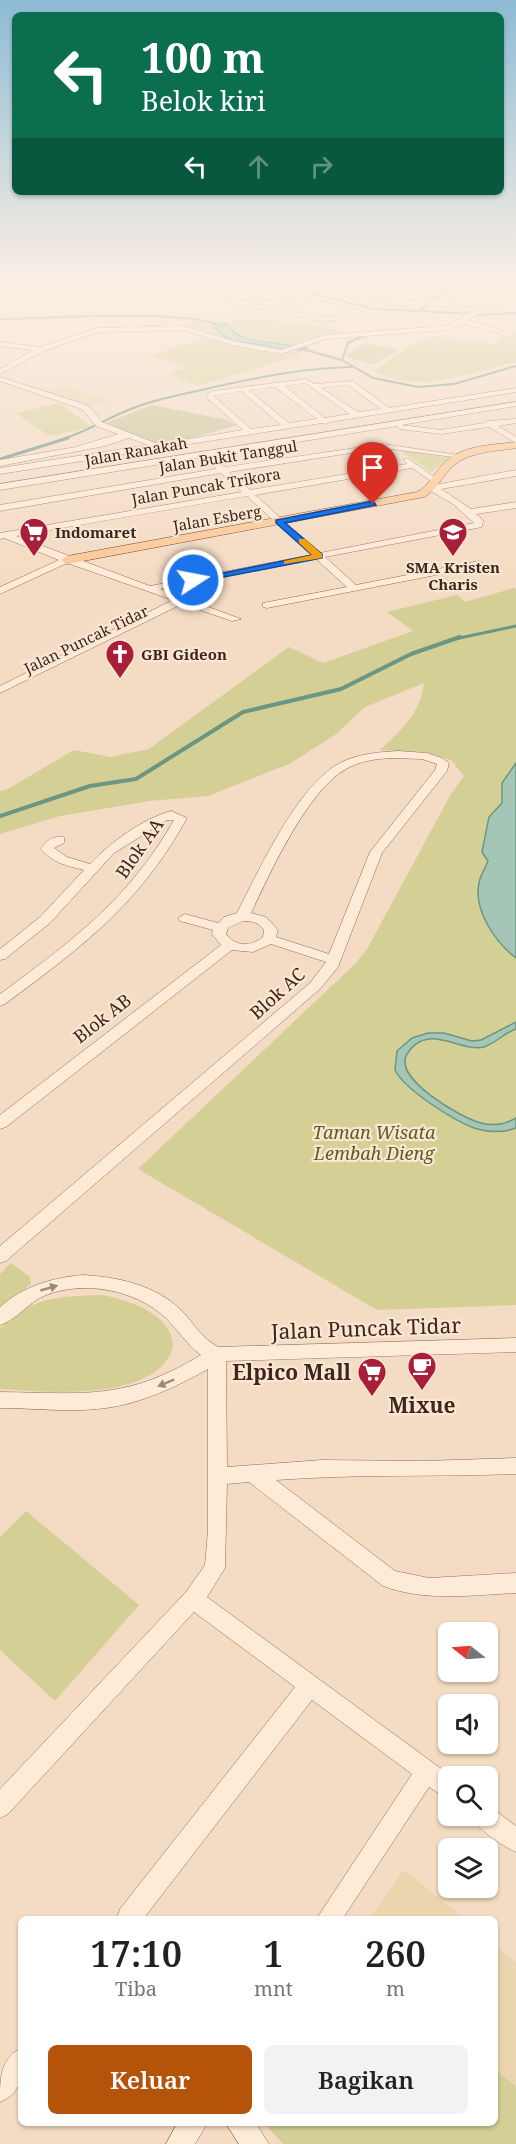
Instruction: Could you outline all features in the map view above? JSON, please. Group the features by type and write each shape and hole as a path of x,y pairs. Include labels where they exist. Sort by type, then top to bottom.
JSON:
{"main road":[{"path":"461,456 516,443"},
{"name":"Jalan Esberg","path":"67,560 420,495 433,484 447,465 461,456"}],"street":[{"path":"3,381 84,407 101,425 161,447"},
{"path":"249,432 210,396 213,393 303,381"},
{"path":"303,381 316,386 357,415"},
{"path":"316,386 350,383 387,410"},
{"path":"276,384 363,448"},
{"path":"243,389 287,426"},
{"path":"0,471 516,390"},
{"path":"453,400 492,424 516,443"},
{"name":"Jalan Ranakah","path":"0,486 516,404"},
{"path":"382,425 436,432 516,421"},
{"path":"190,442 354,588"},
{"path":"0,463 80,447"},
{"path":"147,589 478,525 479,520 440,491 390,447"},
{"name":"Jalan Bukit Tanggul","path":"0,508 363,448 390,447 461,456"},
{"name":"Jalan Puncak Trikora","path":"1,534 413,465"},
{"path":"433,484 516,473"},
{"path":"469,512 516,504"},
{"name":"Jalan Puncak Tidar","path":"1,534 175,599"},
{"path":"0,591 67,560"},
{"path":"267,605 479,564"},
{"path":"175,599 236,620"},
{"name":"Jalan Puncak Tidar","path":"0,690 175,599"},
{"name":"Jalan Puncak Tidar","path":"0,682 55,660"},
{"name":"Blok AC","path":"0,1256 315,986 331,967 332,959 376,852 443,766 439,760 412,754 357,761 338,769 321,786 274,854 242,917"},
{"name":"Blok AA","path":"0,956 45,920 110,850 163,818 171,815 181,818 164,848 108,919 0,1000"},
{"path":"60,840 49,845 47,849 65,861 92,868"},
{"path":"220,928 227,921 253,917 265,922 271,930 269,939"},
{"path":"185,918 220,928"},
{"path":"220,928 221,939 230,945 253,948 269,939 332,959"},
{"name":"Blok AB","path":"0,1123 230,945"},
{"path":"0,1318 28,1295 44,1288 67,1283 110,1284 156,1301 170,1310 199,1346 217,1354"},
{"name":"Jalan Puncak Tidar","path":"217,1354 516,1345"},
{"path":"0,1400 90,1402 114,1398 151,1389 184,1375 217,1354"},
{"path":"0,1806 193,1599 215,1568 218,1530 217,1354"},
{"path":"217,1476 322,1468 423,1469 516,1466"},
{"path":"253,1473 390,1579 429,1588 516,1583"},
{"path":"193,1599 438,1780"},
{"path":"131,1916 309,1687"},
{"path":"330,1916 427,1772"},
{"path":"498,1826 516,1840"},
{"path":"0,2089 18,2065"},
{"path":"179,2144 192,2126"},
{"path":"241,2126 256,2144"}],"shaded area":[{"path":"63,385 111,401 89,408 45,391"},
{"path":"152,405 223,419 237,425 163,446 103,424"},
{"path":"516,763 516,958 501,944 488,925 479,904 478,893 480,880 488,861 482,852 489,817 502,803 502,783"},
{"path":"516,1022 516,1029 484,1047 475,1048 444,1040 424,1040 415,1044 407,1054 405,1064 409,1074 431,1096 471,1120 490,1124 504,1123 516,1118 516,1128 506,1131 490,1131 465,1124 419,1095 400,1078 395,1070 397,1051 412,1038 428,1033 444,1033 472,1041 481,1040"},
{"path":"404,1870 461,1916 371,1916"},
{"path":"498,1947 516,1962 516,2087 498,2071"}],"green space":[{"path":"186,381 213,381 197,386"},
{"path":"59,403 92,427 49,436 16,413"},
{"path":"399,450 449,458 431,472"},
{"name":"Taman Wisata Lembah Dieng","path":"514,588 516,590 516,1305 377,1310 138,1169 355,964 367,949 451,794 464,776 451,760 425,752 380,750 409,720 419,703 424,683 365,707 335,735 289,764 208,796 149,801 60,816 0,834 0,791 8,789 74,750 110,757 149,749 289,647 323,663 413,631 387,612 457,595 465,602"},
{"path":"11,1263 30,1277 31,1284 0,1308 0,1274"},
{"path":"102,1295 147,1310 166,1326 171,1335 173,1347 163,1365 145,1378 123,1386 97,1390 43,1392 0,1389 0,1328 23,1310 47,1300"},
{"path":"26,1511 139,1605 55,1701 0,1650 0,1537"},
{"path":"498,2071 516,2087 516,2144 283,2144 267,2126 498,2126"}],"waterway":[{"path":"63,439 146,404 242,381"},
{"path":"388,381 418,387 464,381"},
{"path":"0,459 68,438"},
{"path":"455,639 516,626"},
{"path":"0,816 90,786 136,779 243,712 341,689 411,654 460,637"}],"slow traffic":[{"path":"287,562 319,556 302,541"}],"place":[{"name":"Indomaret","path":"34,558"},
{"name":"SMA Kristen Charis","path":"453,558"},
{"name":"GBI Gideon","path":"120,680"},
{"name":"Mixue","path":"422,1392"},
{"name":"Elpico Mall","path":"372,1398"}],"route":[{"path":"193,580 319,556 279,522 373,504"}]}
